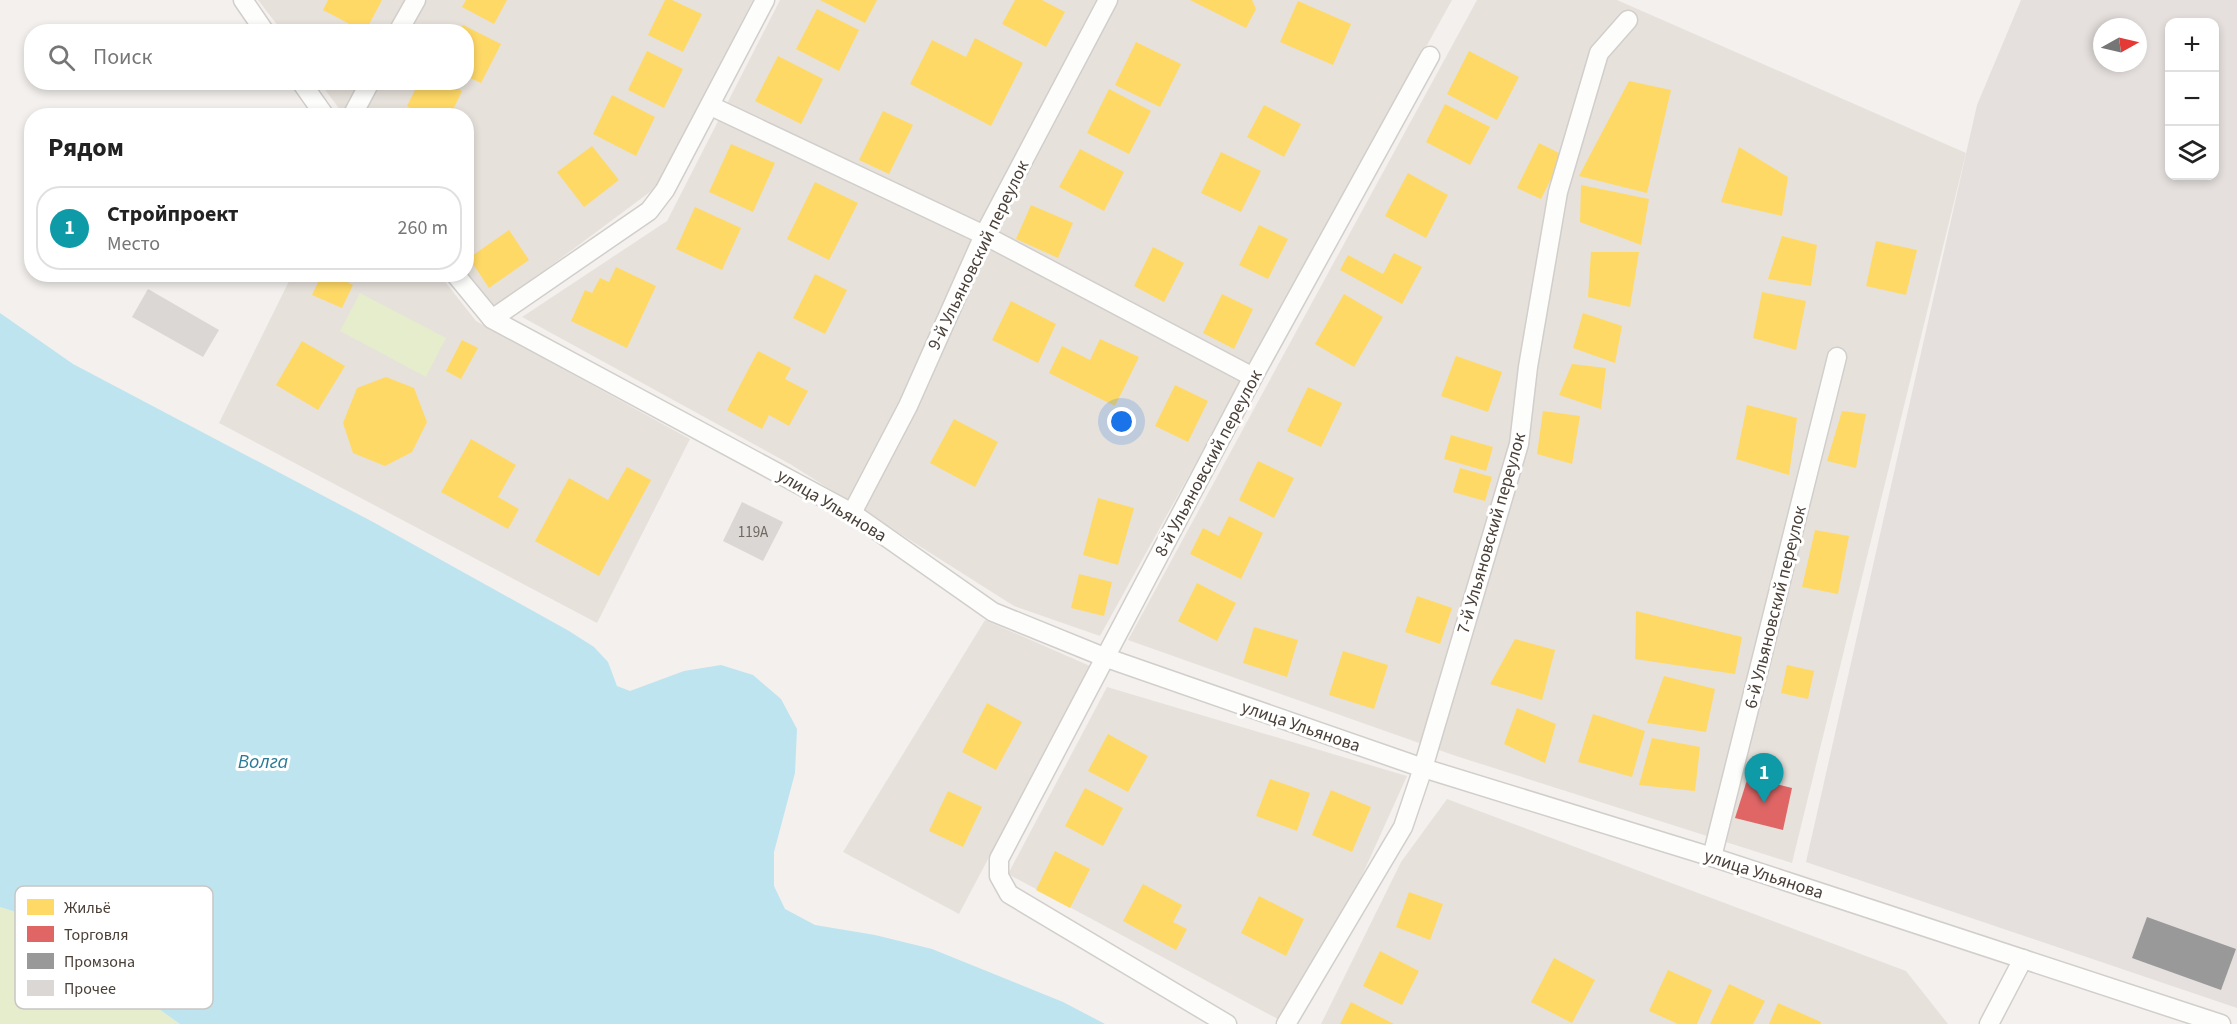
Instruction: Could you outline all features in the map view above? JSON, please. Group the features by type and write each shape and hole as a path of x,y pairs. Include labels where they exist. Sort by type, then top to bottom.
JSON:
{"street":[{"path":"243,0 260,24"},
{"path":"402,24 416,0"},
{"path":"492,319 649,211 665,190 765,0"},
{"name":"9-й Ульяновский переулок","path":"852,513 908,406 984,235 1108,0"},
{"name":"7-й Ульяновский переулок","path":"1286,1024 1402,827 1423,768 1519,444 1528,367 1558,192 1599,53 1628,20"},
{"name":"8-й Ульяновский переулок","path":"1227,1024 1009,894 999,876 999,859 1253,377 1430,56"},
{"path":"307,90 319,108"},
{"path":"356,108 366,90"},
{"path":"711,106 984,235 1253,377"},
{"name":"улица Ульянова","path":"462,282 492,319 852,513 993,612 1104,657 1423,768 1712,857 2222,1024"},
{"name":"6-й Ульяновский переулок","path":"1712,857 1837,357"},
{"path":"1989,1024 2024,958"}],"shaded area":[{"path":"258,0 753,0 658,186 490,311 471,282 474,282 474,108 339,108 325,90 474,90 474,24 277,24"},
{"path":"780,0 1452,0 1100,636 1014,606 790,464 522,317 667,221"},
{"path":"1477,0 1617,0 1966,153 1792,863 1456,756 1128,640"},
{"path":"2021,0 2237,0 2237,1008 1806,862 1977,105"},
{"path":"289,282 445,282 476,321 690,439 597,623 219,423"},
{"path":"985,620 1090,666 959,914 843,852"},
{"path":"1107,687 1407,776 1295,1024 1287,1024 1008,874"},
{"path":"1447,799 1906,971 1948,1024 1321,1024 1401,862"}],"green space":[{"path":"360,293 446,338 426,377 340,331"},
{"path":"0,907 15,912 15,1009 159,1009 180,1024 0,1024"}],"water":[{"name":"Волга","path":"0,313 73,364 373,522 569,631 594,647 608,662 617,686 630,691 684,671 721,665 753,675 781,699 797,729 795,773 774,852 774,886 785,909 815,925 875,935 932,949 1063,1002 1105,1024 180,1024 159,1009 213,1009 213,886 15,886 15,912 0,907"}],"building: Жильё":[{"path":"328,0 382,0 369,24 350,24 323,10"},
{"path":"466,0 507,0 494,24 462,7"},
{"path":"665,0 672,0 702,14 683,52 648,35"},
{"path":"820,0 877,0 865,23"},
{"path":"1015,0 1042,0 1065,12 1046,47 1002,24"},
{"path":"1190,0 1252,0 1256,9 1246,28"},
{"path":"1298,1 1351,24 1333,65 1280,42"},
{"path":"817,9 859,30 839,71 796,49"},
{"path":"474,30 501,44 481,83 474,80"},
{"path":"975,38 1023,63 991,126 910,84 932,40 966,57"},
{"path":"1136,42 1181,64 1160,107 1115,85"},
{"path":"647,51 683,69 664,108 628,90"},
{"path":"1469,51 1519,77 1497,120 1447,94"},
{"path":"778,56 823,79 801,124 755,101"},
{"path":"1629,81 1671,90 1647,193 1579,176"},
{"path":"1109,89 1151,111 1129,154 1087,133"},
{"path":"415,90 462,91 454,108 411,108 407,106"},
{"path":"612,95 655,117 636,156 593,134"},
{"path":"1445,104 1490,127 1470,165 1426,142"},
{"path":"1264,105 1301,124 1284,157 1247,137"},
{"path":"883,111 913,125 889,174 859,160"},
{"path":"1539,143 1563,155 1541,199 1517,188"},
{"path":"731,144 775,163 753,212 709,192"},
{"path":"592,146 619,180 584,207 557,172"},
{"path":"1739,147 1788,177 1782,216 1721,202"},
{"path":"1080,149 1124,172 1104,211 1059,187"},
{"path":"1221,152 1261,171 1241,212 1201,193"},
{"path":"1408,173 1448,195 1426,238 1385,216"},
{"path":"815,182 858,203 829,260 787,239"},
{"path":"1581,185 1649,199 1641,245 1580,222"},
{"path":"1031,205 1073,223 1058,258 1016,239"},
{"path":"695,207 741,228 722,270 676,249"},
{"path":"1259,225 1288,239 1268,279 1239,265"},
{"path":"509,230 529,260 489,288 474,266 474,254"},
{"path":"1782,236 1817,245 1811,286 1768,279"},
{"path":"1876,241 1917,250 1906,295 1866,286"},
{"path":"1153,247 1184,263 1164,302 1134,286"},
{"path":"1591,252 1639,252 1630,307 1588,297"},
{"path":"1394,253 1422,267 1402,304 1340,270 1348,255 1383,274"},
{"path":"616,267 656,286 627,348 571,321 585,290 592,293 600,278 609,282"},
{"path":"815,274 847,290 825,334 793,318"},
{"path":"318,282 347,282 353,285 342,308 312,295"},
{"path":"1762,292 1806,301 1796,350 1753,338"},
{"path":"1222,294 1253,309 1234,349 1203,333"},
{"path":"1344,294 1383,317 1354,367 1315,344"},
{"path":"1011,301 1056,324 1038,363 992,340"},
{"path":"1583,313 1622,326 1615,363 1573,348"},
{"path":"1100,339 1139,357 1115,406 1049,373 1062,346 1090,360"},
{"path":"462,340 478,348 461,379 446,371"},
{"path":"302,341 345,366 318,410 276,385"},
{"path":"758,351 791,368 785,379 808,391 789,426 769,415 762,429 727,410"},
{"path":"1456,356 1502,372 1488,412 1441,396"},
{"path":"1572,364 1606,368 1601,409 1559,395"},
{"path":"386,377 414,388 427,422 412,452 385,466 353,453 343,423 357,388"},
{"path":"1175,385 1208,401 1188,442 1155,426"},
{"path":"1308,387 1342,403 1321,447 1287,431"},
{"path":"1747,405 1797,418 1789,475 1736,459"},
{"path":"1543,411 1580,416 1572,464 1537,454"},
{"path":"1842,411 1866,414 1856,468 1827,461"},
{"path":"954,419 998,442 975,487 930,463"},
{"path":"1451,435 1493,447 1486,471 1444,459"},
{"path":"471,439 516,465 498,497 519,509 508,529 441,492"},
{"path":"1258,461 1294,478 1274,518 1239,500"},
{"path":"627,467 651,480 599,576 535,541 569,478 608,500"},
{"path":"1460,468 1492,477 1485,501 1453,492"},
{"path":"1098,498 1134,508 1118,565 1083,555"},
{"path":"1229,516 1263,533 1241,579 1190,554 1203,528 1219,536"},
{"path":"1815,530 1849,536 1838,594 1802,587"},
{"path":"1079,574 1112,582 1104,616 1071,608"},
{"path":"1197,583 1236,603 1217,641 1178,621"},
{"path":"1417,596 1452,608 1440,644 1405,632"},
{"path":"1636,611 1742,637 1735,674 1635,659"},
{"path":"1254,627 1298,640 1287,677 1243,663"},
{"path":"1515,639 1555,650 1542,700 1490,684"},
{"path":"1343,651 1388,665 1374,709 1329,695"},
{"path":"1787,665 1814,671 1808,699 1781,693"},
{"path":"1664,676 1715,689 1706,732 1647,723"},
{"path":"987,703 1022,722 996,770 962,752"},
{"path":"1517,708 1556,724 1545,763 1504,744"},
{"path":"1593,714 1645,731 1632,777 1578,762"},
{"path":"1108,734 1148,756 1128,792 1088,771"},
{"path":"1652,738 1700,747 1695,791 1639,785"},
{"path":"1270,779 1310,793 1297,831 1256,816"},
{"path":"1085,788 1123,808 1103,846 1065,826"},
{"path":"1331,790 1371,807 1352,852 1312,835"},
{"path":"948,791 982,807 963,847 929,831"},
{"path":"1055,851 1090,869 1070,908 1036,890"},
{"path":"1143,884 1182,905 1173,922 1187,929 1176,950 1123,921"},
{"path":"1409,892 1443,904 1430,940 1396,927"},
{"path":"1259,896 1304,919 1286,956 1241,933"},
{"path":"1380,951 1419,971 1402,1005 1363,986"},
{"path":"1554,958 1595,980 1572,1023 1531,1002"},
{"path":"1668,970 1712,990 1697,1024 1678,1024 1649,1011"},
{"path":"1729,984 1765,1001 1753,1024 1710,1024"},
{"path":"1351,1002 1394,1024 1340,1024"},
{"path":"1778,1003 1821,1022 1820,1024 1769,1024"}],"building: Торговля":[{"path":"1748,777 1792,788 1783,830 1735,818"}],"building: Промзона":[{"path":"2147,917 2236,949 2221,990 2132,958"}],"building: Прочее":[{"path":"148,289 219,330 203,357 132,317"},
{"path":"742,502 783,522 763,561 723,541"}],"place":[{"name":"Стройпроект","path":"1764,803"}]}
